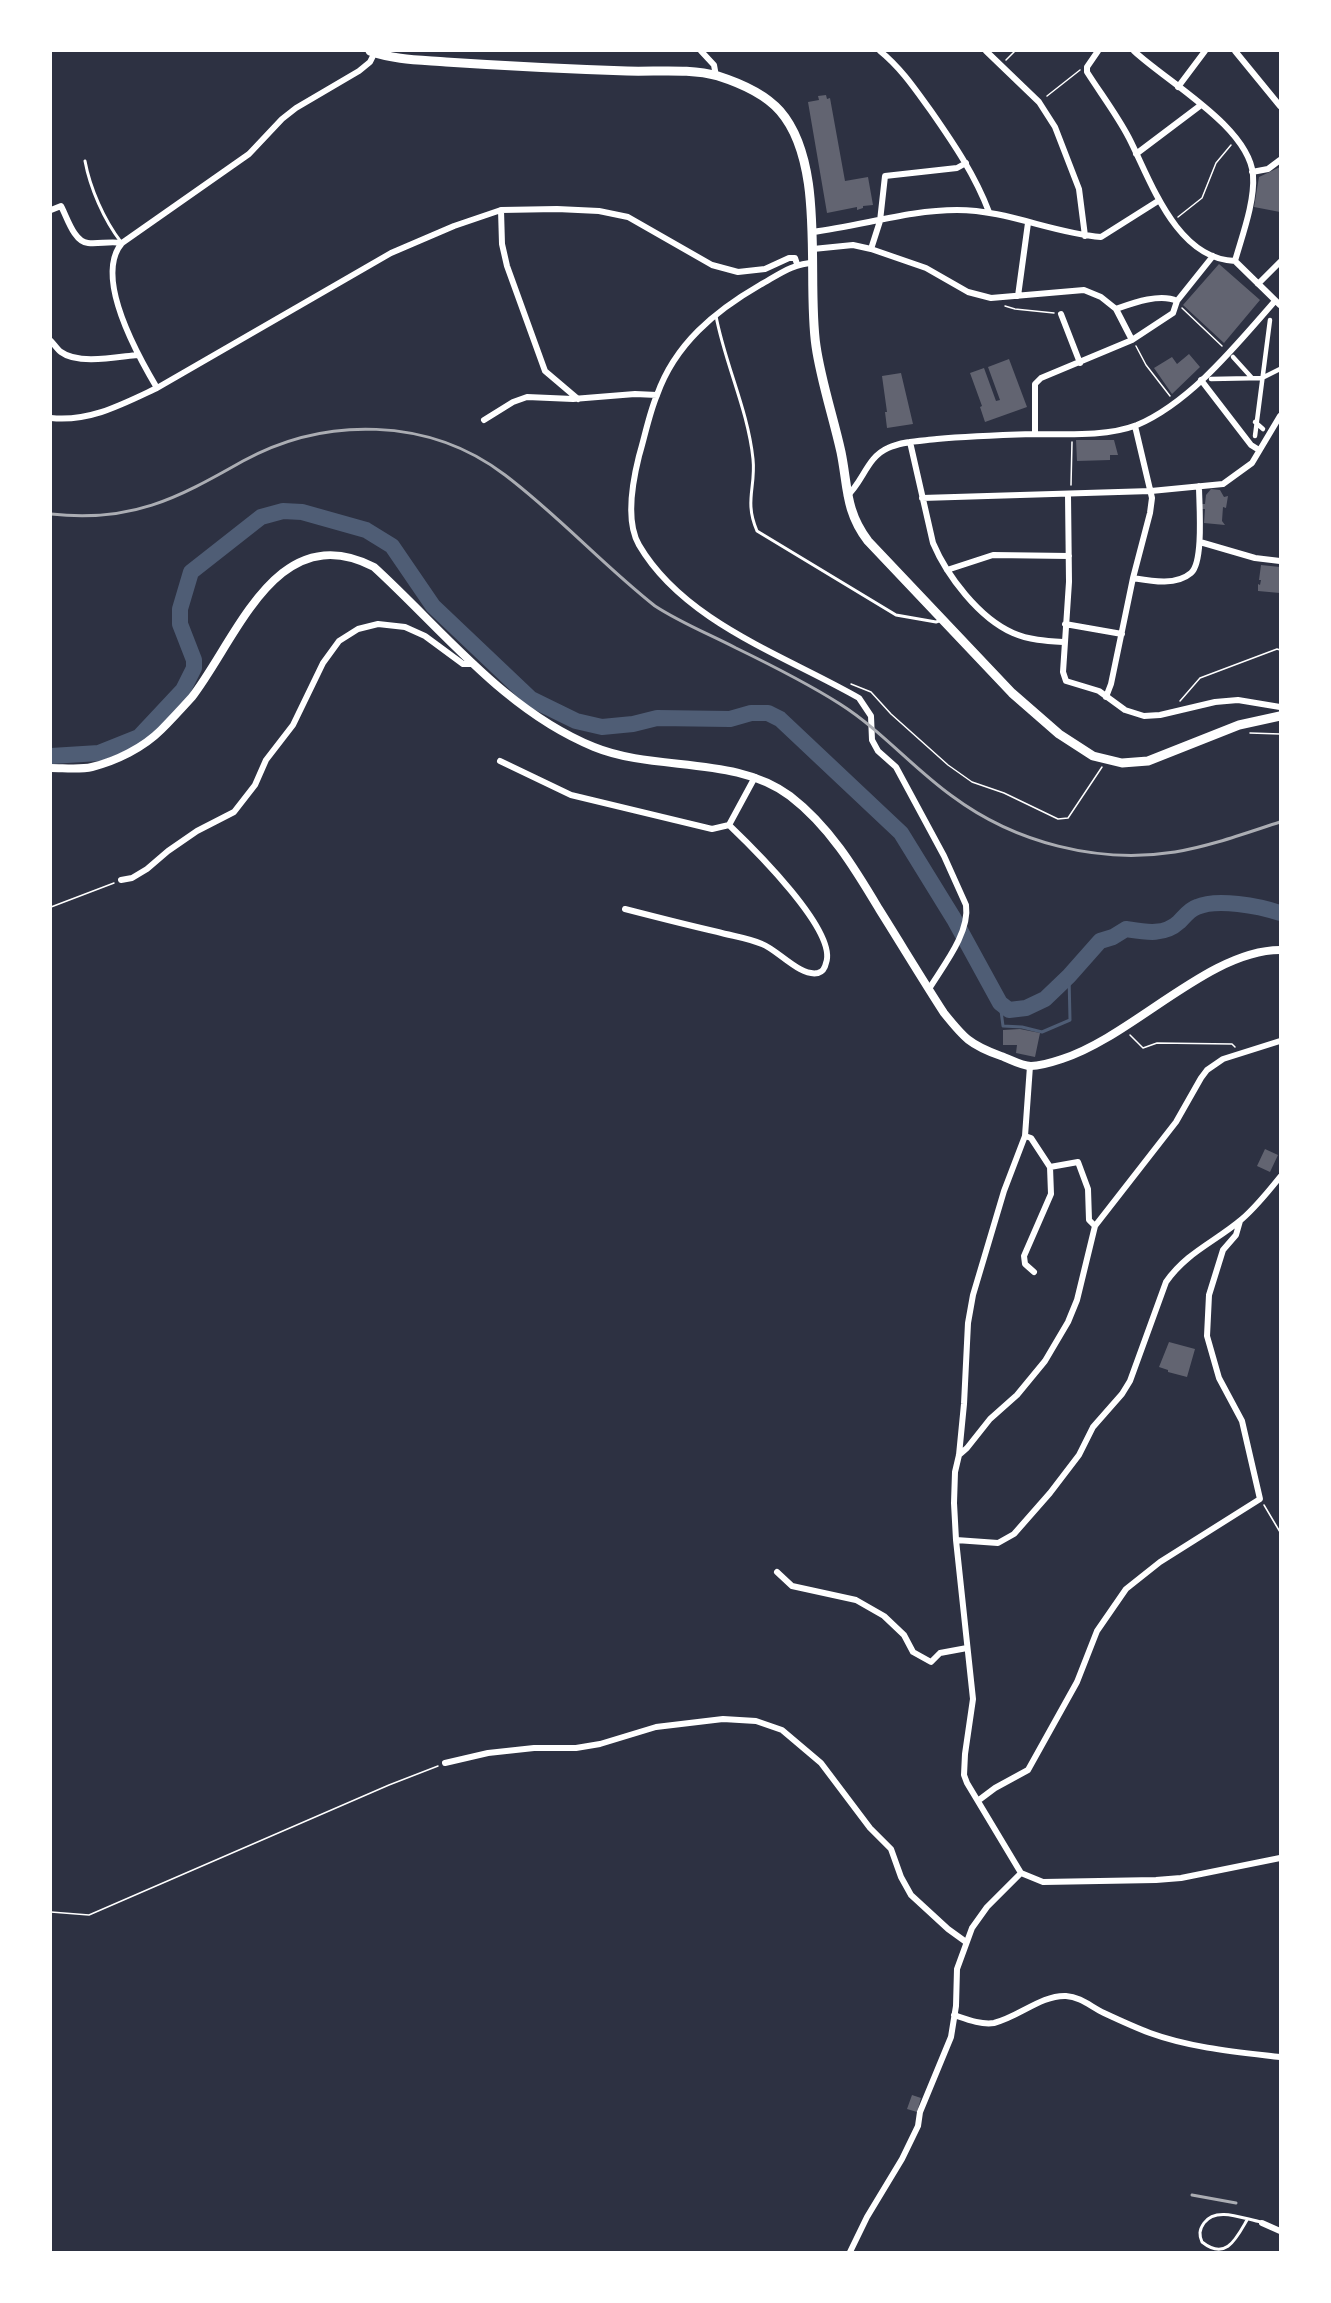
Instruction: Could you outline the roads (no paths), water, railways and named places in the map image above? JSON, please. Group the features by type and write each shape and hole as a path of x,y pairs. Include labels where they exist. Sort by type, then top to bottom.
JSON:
{"main road":[{"path":"373,52 403,58 529,68 702,73 716,76 758,93 771,102 787,121 804,167 812,232 816,346 841,452 847,496 854,519 868,541 1012,693 1076,747 1105,761 1122,763 1148,761 1280,716"},
{"path":"51,768 91,767 129,753 159,732 192,696 255,600 278,576 307,559 332,554 355,558 374,567 521,707 561,733 596,748 641,760 755,777 790,796 819,822 844,852 929,989 962,1036 978,1047 1030,1066 1054,1061 1085,1051 1125,1029 1225,964 1266,950 1280,950"}],"street":[{"path":"701,51 714,64 716,76"},
{"path":"880,51 896,64 916,90 966,163 981,190 989,212"},
{"path":"986,51 1040,102 1055,127 1079,189 1085,236"},
{"path":"847,496 854,490 873,459 887,448 910,442 1035,434 1072,435 1135,426 1152,418 1174,402 1231,355 1278,303 1234,261 1221,261 1200,250 1173,222 1158,201 1136,154 1087,67 1098,51"},
{"path":"1134,51 1225,125 1238,140 1252,172 1246,219 1234,261"},
{"path":"1178,87 1205,51"},
{"path":"1235,51 1280,106"},
{"path":"157,388 137,355 116,296 112,263 116,250 122,243 249,154 282,119 296,108 370,62 373,52"},
{"path":"1136,154 1201,105"},
{"path":"1252,172 1268,169 1280,160"},
{"path":"871,249 880,221 885,176 957,168 966,163"},
{"path":"812,232 929,212 958,210 989,212 1085,236 1101,237 1158,201"},
{"path":"51,210 61,206 78,239 86,243 112,241 122,243"},
{"path":"51,418 78,418 97,414 157,388 391,253 454,226 501,210 557,208 628,217 712,265 738,272 765,269 789,258 795,258 797,264"},
{"path":"501,210 502,244 507,266 545,371 578,399"},
{"path":"1018,296 1028,223"},
{"path":"813,249 853,245 871,249 926,268 968,292 991,298 1084,290 1101,297 1116,309 1132,340"},
{"path":"1035,434 1035,384 1041,378 1132,340 1173,313 1177,301 1213,256"},
{"path":"1258,284 1280,262"},
{"path":"814,263 797,264 747,292 715,314 683,348 669,369 657,395 636,466 631,496 633,524 637,543 691,605 730,630 859,698 871,716 872,740 878,751 896,767 961,891 967,913 964,928 929,989"},
{"path":"1116,309 1132,303 1165,298 1177,301"},
{"path":"1060,314 1080,363"},
{"path":"1254,436 1270,320"},
{"path":"51,341 62,353 77,358 94,359 137,355"},
{"path":"1231,355 1252,378"},
{"path":"1211,379 1263,378 1280,369"},
{"path":"1201,380 1251,445 1259,450"},
{"path":"484,420 513,402 527,397 578,399 635,394 657,395"},
{"path":"922,498 1068,495 1151,491 1223,484 1252,463 1280,416"},
{"path":"1255,422 1263,429"},
{"path":"1106,697 1111,684 1133,578 1150,513 1151,491 1135,426"},
{"path":"910,442 933,543 947,570 962,590 998,625 1034,640 1063,642"},
{"path":"1133,578 1163,582 1191,574 1200,542 1199,486"},
{"path":"1068,495 1069,556 1063,642 1063,672 1066,681 1099,691 1125,710 1144,716 1175,713 1215,702 1238,700 1280,707"},
{"path":"1200,542 1256,558 1280,561"},
{"path":"947,570 993,555 1069,556"},
{"path":"121,880 132,878 147,869 197,831 234,812 255,785 266,760 293,725 323,663 339,641 358,629 378,624 405,627 425,636 463,664 474,664"},
{"path":"1065,624 1122,634"},
{"path":"500,761 571,795 711,830 729,825 755,777"},
{"path":"625,909 763,944 799,968 815,974 822,971 828,954 825,941 790,889 765,859 729,825"},
{"path":"959,1455 990,1419 1035,1375 1051,1352 1077,1300 1095,1226 1176,1122 1207,1071 1223,1059 1280,1041"},
{"path":"1030,1066 1025,1136 1004,1191 973,1295 968,1323 964,1404 955,1472 954,1503 973,1700 964,1754 964,1774 967,1783 1022,1874 1044,1882 1181,1878 1280,1858"},
{"path":"1025,1136 1031,1138 1050,1167 1051,1194 1024,1256 1025,1264 1034,1272"},
{"path":"1050,1167 1078,1162 1088,1189 1089,1220 1095,1226"},
{"path":"956,1540 998,1543 1014,1534 1074,1462 1093,1427 1122,1394 1130,1381 1166,1282 1174,1270 1189,1255 1240,1221 1280,1177"},
{"path":"979,1800 995,1788 1029,1770 1077,1682 1097,1631 1126,1589 1160,1562 1260,1499 1242,1421 1219,1378 1207,1336 1209,1295 1223,1250 1236,1235 1240,1221"},
{"path":"777,1572 792,1586 856,1600 884,1616 904,1635 913,1652 931,1662 940,1653 967,1648"},
{"path":"445,1763 488,1753 534,1748 584,1747 656,1727 723,1719 756,1720 782,1730 821,1763 870,1828 891,1849 901,1877 911,1895 948,1929 966,1942"},
{"path":"850,2252 918,2126 920,2112 951,2037 957,1969 966,1942 979,1916 1022,1874"},
{"path":"954,2016 992,2023 1018,2014 1050,1998 1066,1996 1079,1999 1102,2012 1151,2033 1199,2045 1280,2057"},
{"path":"1262,2223 1280,2231"}],"lane":[{"path":"85,161 87,174 108,223 122,243"},
{"path":"715,314 754,461 750,506 757,531 896,615 936,622 943,619"},
{"path":"1246,2220 1234,2243 1217,2250 1202,2242 1200,2230 1209,2217 1218,2214 1262,2223"}],"waterway":[{"path":"51,756 99,753 139,737 183,690 194,668 194,660 180,624 180,609 191,572 261,517 283,511 302,512 366,530 392,546 433,606 531,699 576,721 602,727 633,724 657,718 730,719 751,713 768,713 780,719 901,833 954,919 1000,1003 1009,1010 1026,1008 1045,999 1100,941 1113,937 1126,929 1161,931 1179,922 1194,908 1205,904 1227,903 1280,913"},
{"path":"1000,1003 1003,1026 1022,1027 1042,1032 1070,1020 1069,976"}],"railway":[{"path":"51,514 105,515 152,505 196,487 275,446 308,436 342,430 376,429 410,433 444,442 475,456 505,475 525,490 655,606 789,674 840,704 869,725 952,796 1003,826 1030,838 1087,852 1146,855 1202,846 1280,822"},
{"path":"1192,2195 1236,2203"}]}
